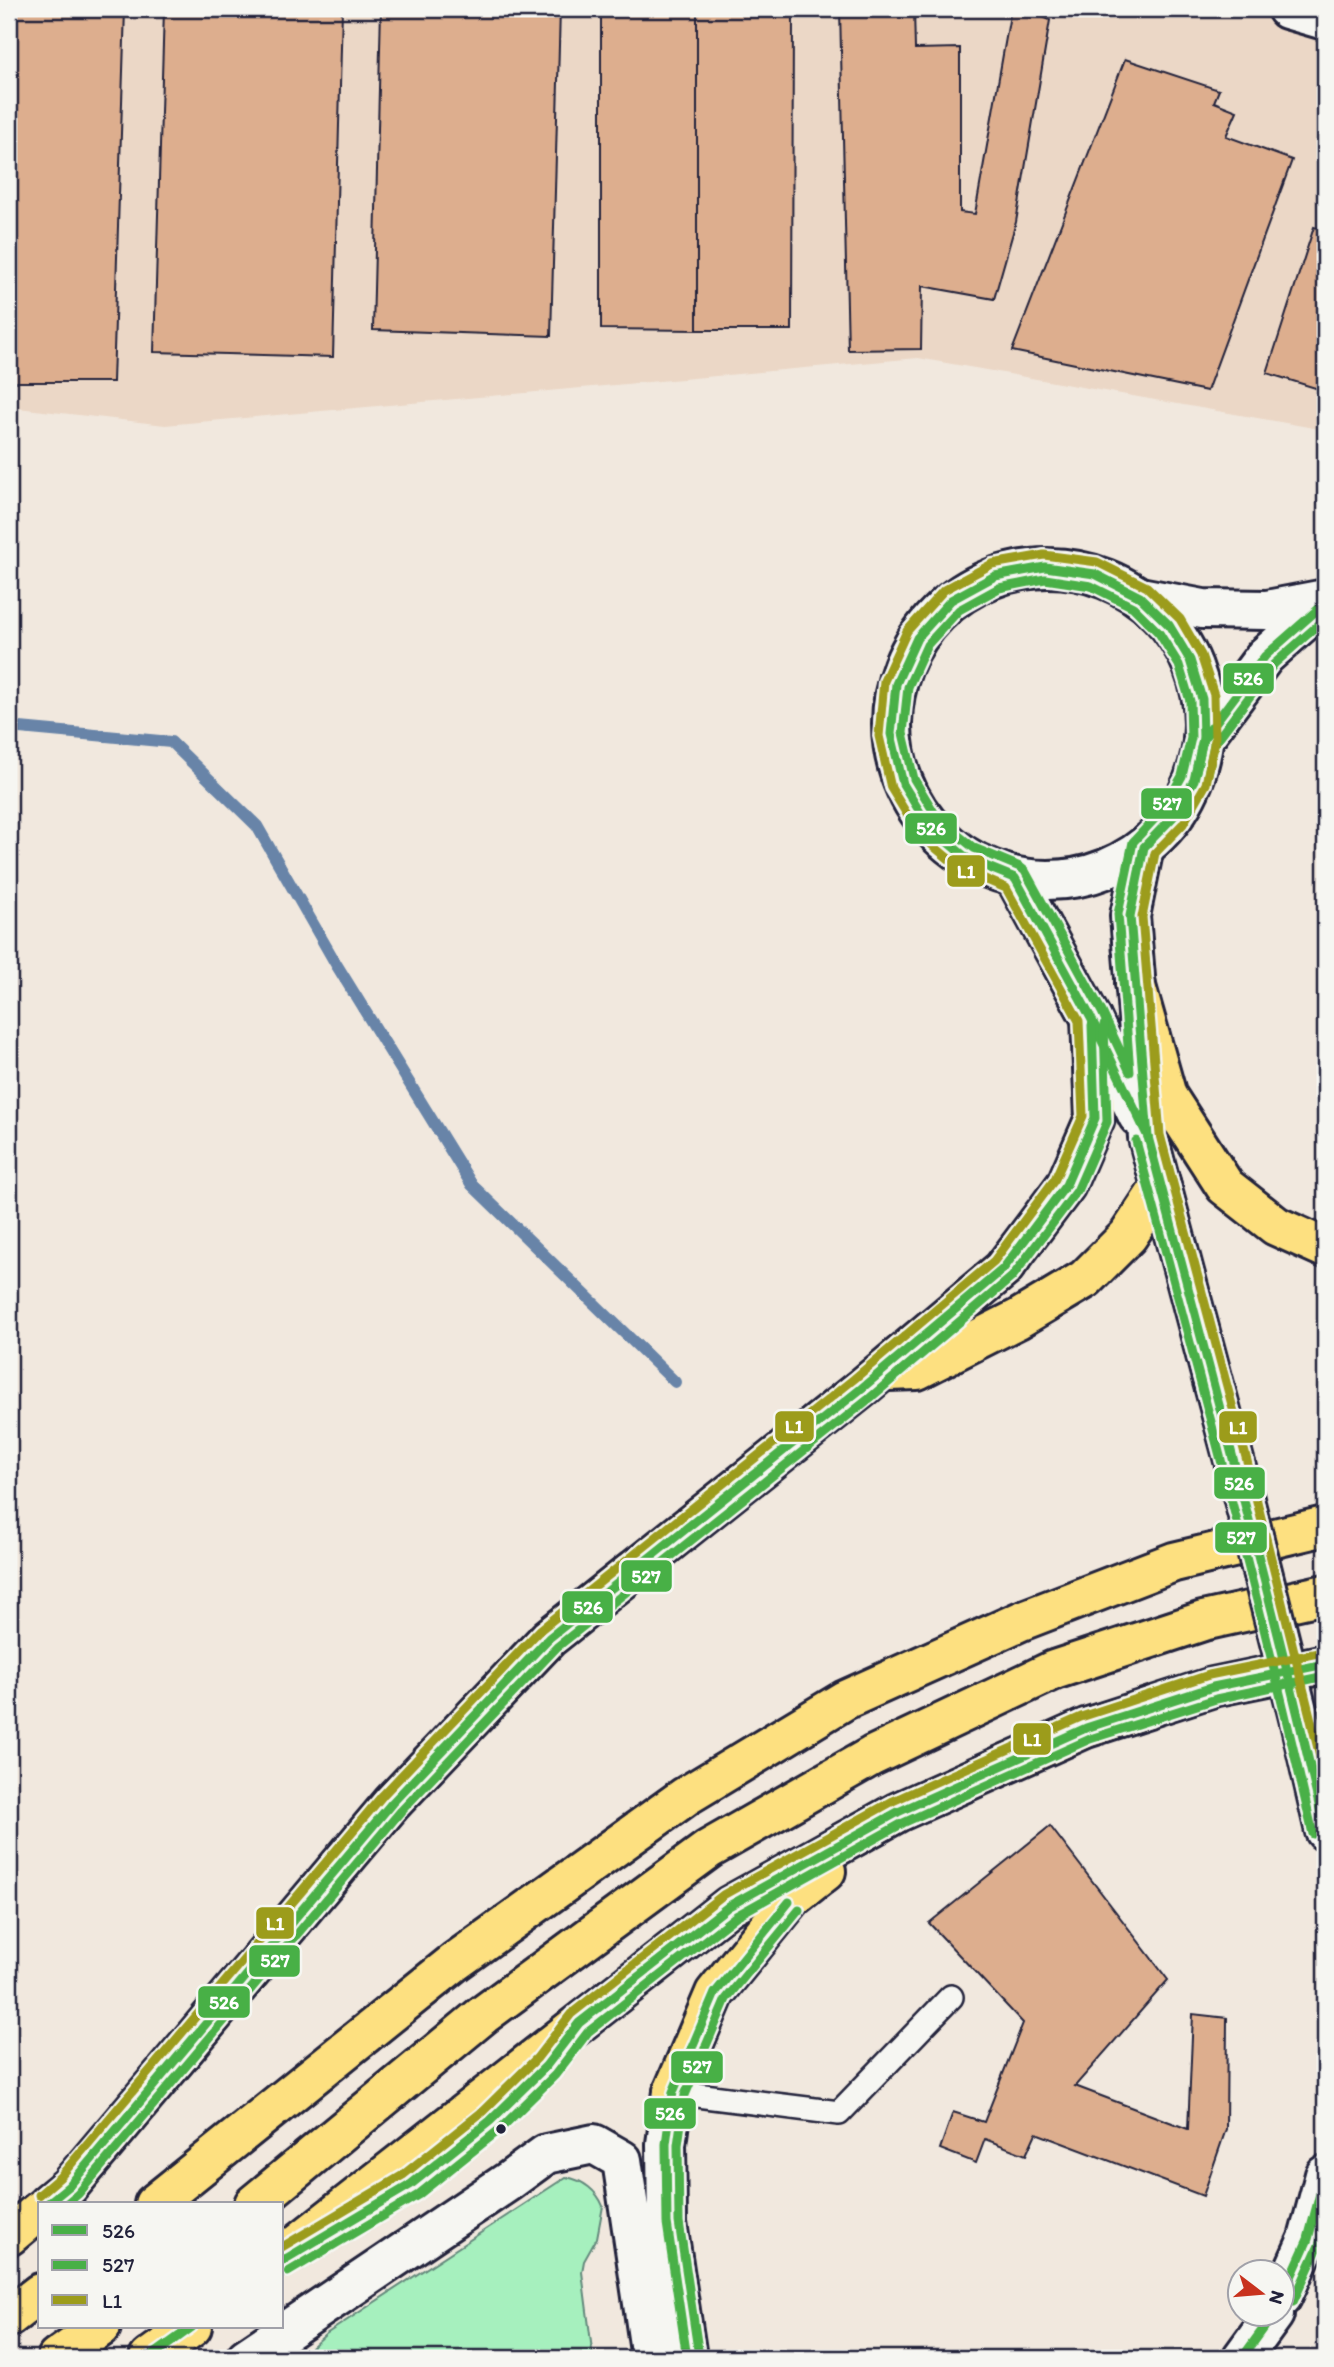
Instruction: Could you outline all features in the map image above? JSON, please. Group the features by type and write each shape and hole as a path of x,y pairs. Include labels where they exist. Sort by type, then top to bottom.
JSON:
{"highway":[{"path":"1135,983 1167,1096 1225,1186 1276,1226 1325,1248"},
{"path":"49,2202 69,2186 392,1803 549,1638 883,1371 1003,1269 1066,1185 1095,1118 1091,1018"},
{"path":"883,1371 917,1370 1018,1319 1085,1279 1128,1236 1161,1186"},
{"path":"156,2202 456,1961 686,1796 845,1700 1021,1621 1174,1562 1325,1526"},
{"path":"256,2202 483,2015 709,1849 872,1756 1054,1670 1203,1621 1325,1594"},
{"path":"284,2254 729,1906 898,1812 1086,1728 1213,1687 1325,1664"},
{"path":"673,2092 715,1993 793,1897 898,1812"},
{"path":"284,2261 420,2177 490,2121 546,2067 579,2022"},
{"path":"9,2236 38,2212"},
{"path":"9,2317 38,2295"},
{"path":"57,2358 100,2328"},
{"path":"149,2358 191,2328"}],"street":[{"path":"1287,9 1325,20"},
{"path":"1140,597 1169,625 1190,660 1202,699 1203,739 1194,780 1173,817 1144,847 1105,870 1060,880 1015,878 968,859 929,827 903,784 891,734 896,684 916,638 951,600 995,576 1045,567 1095,574 1140,597 1203,609 1267,610 1325,601"},
{"path":"1203,739 1265,656 1325,601"},
{"path":"1144,847 1130,916 1148,1137 1235,1464 1325,1831"},
{"path":"1015,878 1091,1018 1148,1137"},
{"path":"673,2092 666,2144 667,2222 687,2358"},
{"path":"246,2358 546,2154 594,2144 622,2160 651,2358"},
{"path":"1296,2266 1308,2239 1325,2175"},
{"path":"1242,2358 1264,2328"}],"lane":[{"path":"673,2092 839,2112 951,1997"}],"shaded area":[{"path":"9,9 1325,9 1325,430 918,358 165,425 9,407"}],"green space":[{"path":"566,2177 589,2187 603,2206 597,2238 584,2261 582,2272 593,2358 300,2358 326,2334"}],"building":[{"path":"9,9 125,9 113,382 9,382"},
{"path":"164,9 342,9 333,357 154,352"},
{"path":"381,9 560,9 551,336 373,330"},
{"path":"601,9 697,9 697,330 601,329"},
{"path":"697,9 793,9 792,330 697,330"},
{"path":"840,9 914,9 915,49 960,48 960,212 975,214 1011,9 1024,9 1050,20 1016,222 994,299 922,286 921,349 848,350"},
{"path":"1125,59 1219,90 1214,102 1237,111 1226,136 1292,160 1207,391 1012,351"},
{"path":"1314,227 1325,230 1325,391 1267,373"},
{"path":"1050,1826 1168,1980 1075,2086 1188,2129 1193,2014 1227,2018 1226,2129 1203,2196 1036,2133 1026,2155 985,2139 976,2163 940,2149 953,2112 984,2122 1023,2023 929,1923"}],"waterway":[{"path":"9,727 171,742 257,826 336,964 472,1185 675,1382"}],"transit line":[{"name":"L1","path":"39,2195 60,2177 383,1795 540,1630 854,1379 994,1261 1055,1179 1083,1116 1079,1021 1006,888 961,869 919,834 891,788 879,736 884,681 907,631 944,590 992,564 1044,555 1097,562 1147,587 1180,619 1201,655 1214,695 1215,740 1206,784 1183,824 1155,853 1142,917 1160,1135 1247,1461 1325,1777"},
{"name":"526","path":"1045,567 1095,574 1140,597 1169,625 1190,660 1202,699 1203,739 1194,780 1173,817 1144,847 1130,916 1148,1137 1091,1018 1015,878 968,859 929,827 903,784 891,734 896,684 917,638 951,600 995,576 1045,567"},
{"name":"527","path":"1045,579 1091,586 1133,607 1159,633 1179,665 1190,701 1191,738 1182,776 1163,810 1133,842 1118,914 1130,1072 1102,1012 1025,871 974,848 938,819 914,779 903,733 908,687 927,645 959,610 999,588 1045,579"},
{"name":"526","path":"1196,771 1203,739 1265,656 1325,603"},
{"name":"527","path":"1208,774 1214,744 1274,664 1325,619"},
{"name":"526","path":"49,2202 69,2186 392,1803 549,1638 862,1388 1003,1269 1066,1185 1095,1118 1092,1025"},
{"name":"527","path":"68,2202 78,2194 401,1811 557,1647 870,1398 1012,1277 1077,1191 1107,1122 1104,1025"},
{"name":"526","path":"1148,1137 1262,1570 1325,1831"},
{"name":"527","path":"1136,1141 1250,1573 1313,1834"},
{"name":"L1","path":"284,2246 403,2175 482,2112 537,2058 571,2014 723,1895 893,1801 1081,1717 1209,1675 1323,1652"},
{"name":"526","path":"284,2260 410,2185 490,2121 546,2066 579,2023 729,1906 898,1812 1086,1728 1213,1687 1325,1664"},
{"name":"527","path":"288,2272 418,2195 499,2130 555,2075 588,2032 736,1916 903,1823 1090,1739 1216,1699 1325,1676"},
{"name":"526","path":"687,2358 667,2223 666,2144 673,2092 715,1993 789,1902"},
{"name":"527","path":"699,2356 679,2222 678,2145 685,2095 726,1999 799,1910"},
{"name":"526","path":"1296,2266 1308,2239 1325,2175"},
{"name":"527","path":"1296,2295 1320,2243 1325,2222"},
{"name":"526","path":"149,2358 191,2328"},
{"name":"526","path":"1242,2358 1264,2328"}]}
